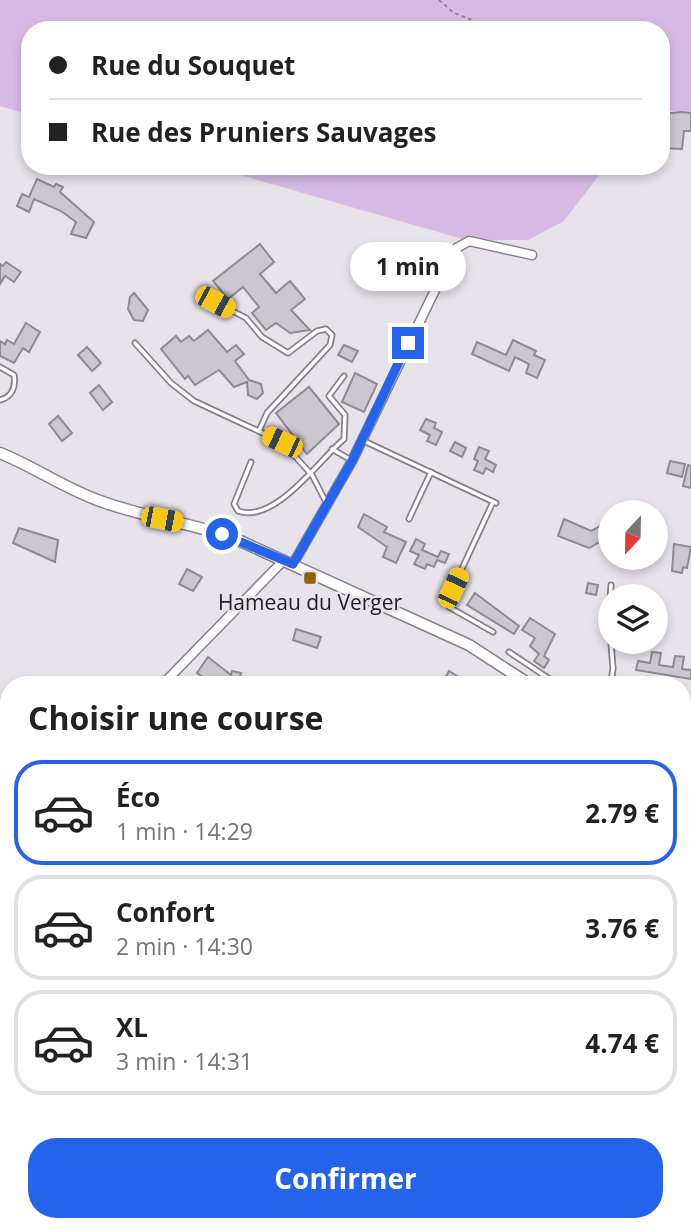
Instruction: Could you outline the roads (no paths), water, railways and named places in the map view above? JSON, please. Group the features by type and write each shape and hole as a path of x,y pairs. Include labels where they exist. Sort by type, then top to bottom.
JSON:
{"street":[{"path":"171,676 288,562 328,506 455,249 469,241 532,255"},
{"path":"0,453 98,500 140,515 205,527 288,562 469,645 517,676"}],"lane":[{"path":"215,302 246,318 262,337 288,353 317,331 326,329 332,335 330,345 267,413 259,431"},
{"path":"135,343 171,383 194,401 282,442 312,475 328,506"},
{"path":"0,367 14,374 15,384 12,392 0,400"},
{"path":"251,462 234,504 238,511 246,513 259,512 312,475 332,449 344,439 345,415 329,396 344,376"},
{"path":"362,440 495,502 453,588 449,607 493,632"},
{"path":"332,449 352,461"},
{"path":"409,519 431,472"},
{"path":"509,652 544,676"},
{"path":"612,654 612,676"}],"place":[{"name":"Hameau du Verger","path":"310,578"}]}
